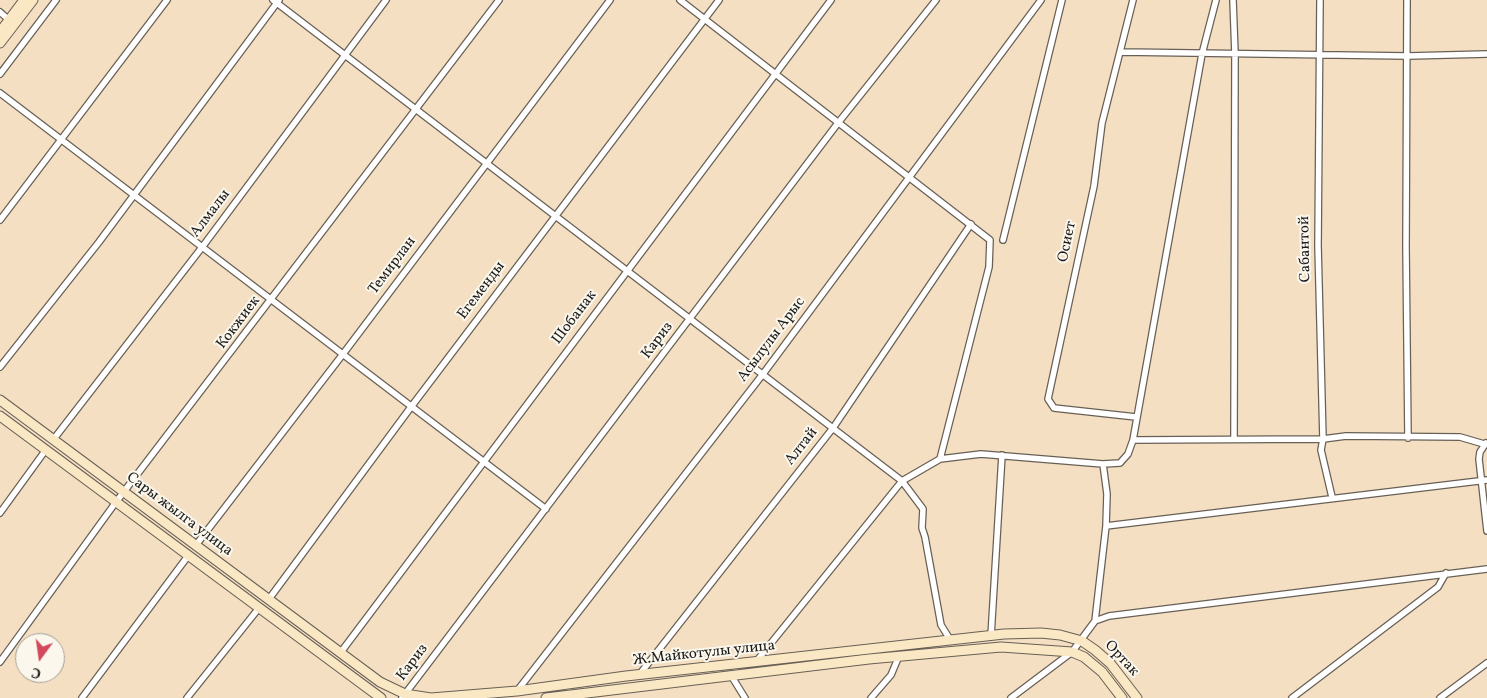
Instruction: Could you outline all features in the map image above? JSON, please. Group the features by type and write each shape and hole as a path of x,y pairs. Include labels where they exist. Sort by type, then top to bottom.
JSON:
{"street":[{"path":"0,32 24,0"},
{"path":"0,43 33,0"},
{"path":"0,74 56,0"},
{"path":"0,220 167,0"},
{"name":"Алмалы","path":"53,440 203,246 386,0"},
{"name":"Кокжиек","path":"0,662 124,491 499,0"},
{"name":"Темирлан","path":"196,545 343,354 610,0"},
{"path":"680,0 990,240 989,267 940,459"},
{"name":"Егеменды","path":"269,599 410,407 718,0"},
{"name":"Шобанак","path":"341,652 831,0"},
{"name":"Кариз","path":"404,696 838,123 936,0"},
{"name":"Асылулы Арыс","path":"517,691 762,374 1041,0"},
{"path":"1003,240 1062,0"},
{"name":"Осиет","path":"1133,0 1102,123 1094,186 1048,399 1054,408 1136,417"},
{"path":"755,662 902,481 940,459 981,454 1104,464 1120,463 1128,454 1133,440 1202,54 1216,0"},
{"path":"1233,0 1236,54 1234,438"},
{"name":"Сабантой","path":"1320,0 1318,246 1323,439 1321,450 1332,497"},
{"path":"1407,0 1406,247 1408,438"},
{"path":"0,367 134,195 276,1 902,481 923,509 922,528 941,625 950,641"},
{"path":"0,12 9,20"},
{"path":"1121,52 1408,56 1487,54"},
{"path":"0,93 546,509"},
{"name":"Алтай","path":"638,675 833,428 971,224"},
{"name":"Сары жылга улица","path":"0,400 341,652"},
{"name":"Сары жылга улица","path":"0,416 381,698"},
{"path":"1133,440 1323,439 1346,436 1460,437 1486,443 1479,458 1484,480 1487,531"},
{"path":"0,513 45,450"},
{"path":"991,636 1002,455"},
{"path":"1011,698 1072,652 1095,621 1106,526 1107,494 1104,464"},
{"path":"1106,526 1484,480"},
{"path":"82,698 188,556"},
{"path":"1095,621 1109,616 1487,569"},
{"path":"1292,698 1438,588 1446,573"},
{"path":"187,698 259,608"},
{"name":"Ж.Майкотулы улица","path":"341,652 380,682 404,696 431,698 517,691 638,675 991,636 1041,633 1060,635 1082,641"},
{"name":"Ортак","path":"1082,641 1110,664 1137,698"},
{"name":"Ж.Майкотулы улица","path":"546,698 899,656 1001,647 1072,652"},
{"name":"Ортак","path":"1072,652 1084,657 1102,672 1122,698"},
{"path":"808,656 810,667"},
{"path":"871,698 891,675 899,656"},
{"path":"1440,698 1487,663"},
{"path":"732,677 745,698"}]}
